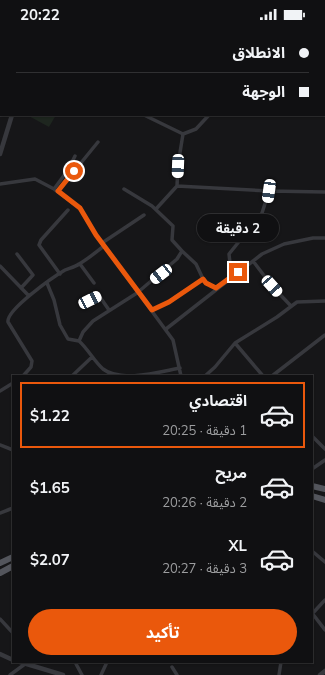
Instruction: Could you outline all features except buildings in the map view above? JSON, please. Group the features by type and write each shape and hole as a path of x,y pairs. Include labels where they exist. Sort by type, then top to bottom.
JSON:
{"main road":[{"path":"313,486 325,489"},
{"path":"313,496 325,500"},
{"path":"0,563 12,557"},
{"path":"0,573 12,567"}],"street":[{"path":"0,154 12,116"},
{"path":"146,116 183,134 196,129 208,116"},
{"path":"156,209 177,186 178,166 183,134"},
{"path":"56,190 98,142"},
{"path":"56,190 68,170 74,156"},
{"path":"0,184 35,179 56,190 80,208 103,245 137,293 166,329 176,348 181,375"},
{"path":"177,186 269,191 325,192"},
{"path":"124,189 156,209 173,226 172,240 196,264 206,283 216,288"},
{"path":"238,272 230,263 229,254 262,213 269,191"},
{"path":"60,274 39,245 41,240 68,210"},
{"path":"23,375 31,367 32,361 7,320 10,313 29,296 60,274 80,264 144,215"},
{"path":"166,329 216,288 273,248 284,244 313,238 325,238"},
{"path":"79,341 88,326 109,310 137,293 177,259 182,251"},
{"path":"17,254 33,275 21,288"},
{"path":"253,261 272,286 291,306"},
{"path":"80,264 94,283"},
{"path":"0,266 29,296"},
{"path":"152,310 169,302 203,279"},
{"path":"47,283 62,330 68,339 79,341 104,369 119,375"},
{"path":"83,304 100,297 109,310"},
{"path":"206,375 215,367 235,343 277,317 291,306 304,301 325,301"},
{"path":"273,375 325,335"},
{"path":"235,343 262,375"},
{"path":"73,375 92,356"},
{"path":"131,375 180,368"},
{"path":"0,391 12,384"},
{"path":"313,437 325,449"},
{"path":"0,445 12,450"},
{"path":"313,468 325,460"},
{"path":"0,514 12,508"},
{"path":"313,552 325,562"},
{"path":"313,613 325,600"},
{"path":"313,615 325,630"},
{"path":"0,619 12,632"},
{"path":"0,654 12,660"},
{"path":"10,675 22,663 63,675"},
{"path":"76,663 82,675"},
{"path":"101,675 107,663"},
{"path":"279,675 281,663"},
{"path":"172,667 177,675"},
{"path":"320,675 325,671"}],"shaded area":[{"path":"29,116 55,116 49,127"}],"route":[{"path":"74,171 58,191 80,208 96,235 137,293 152,310 169,302 203,279 206,283 216,288 238,272"}]}
